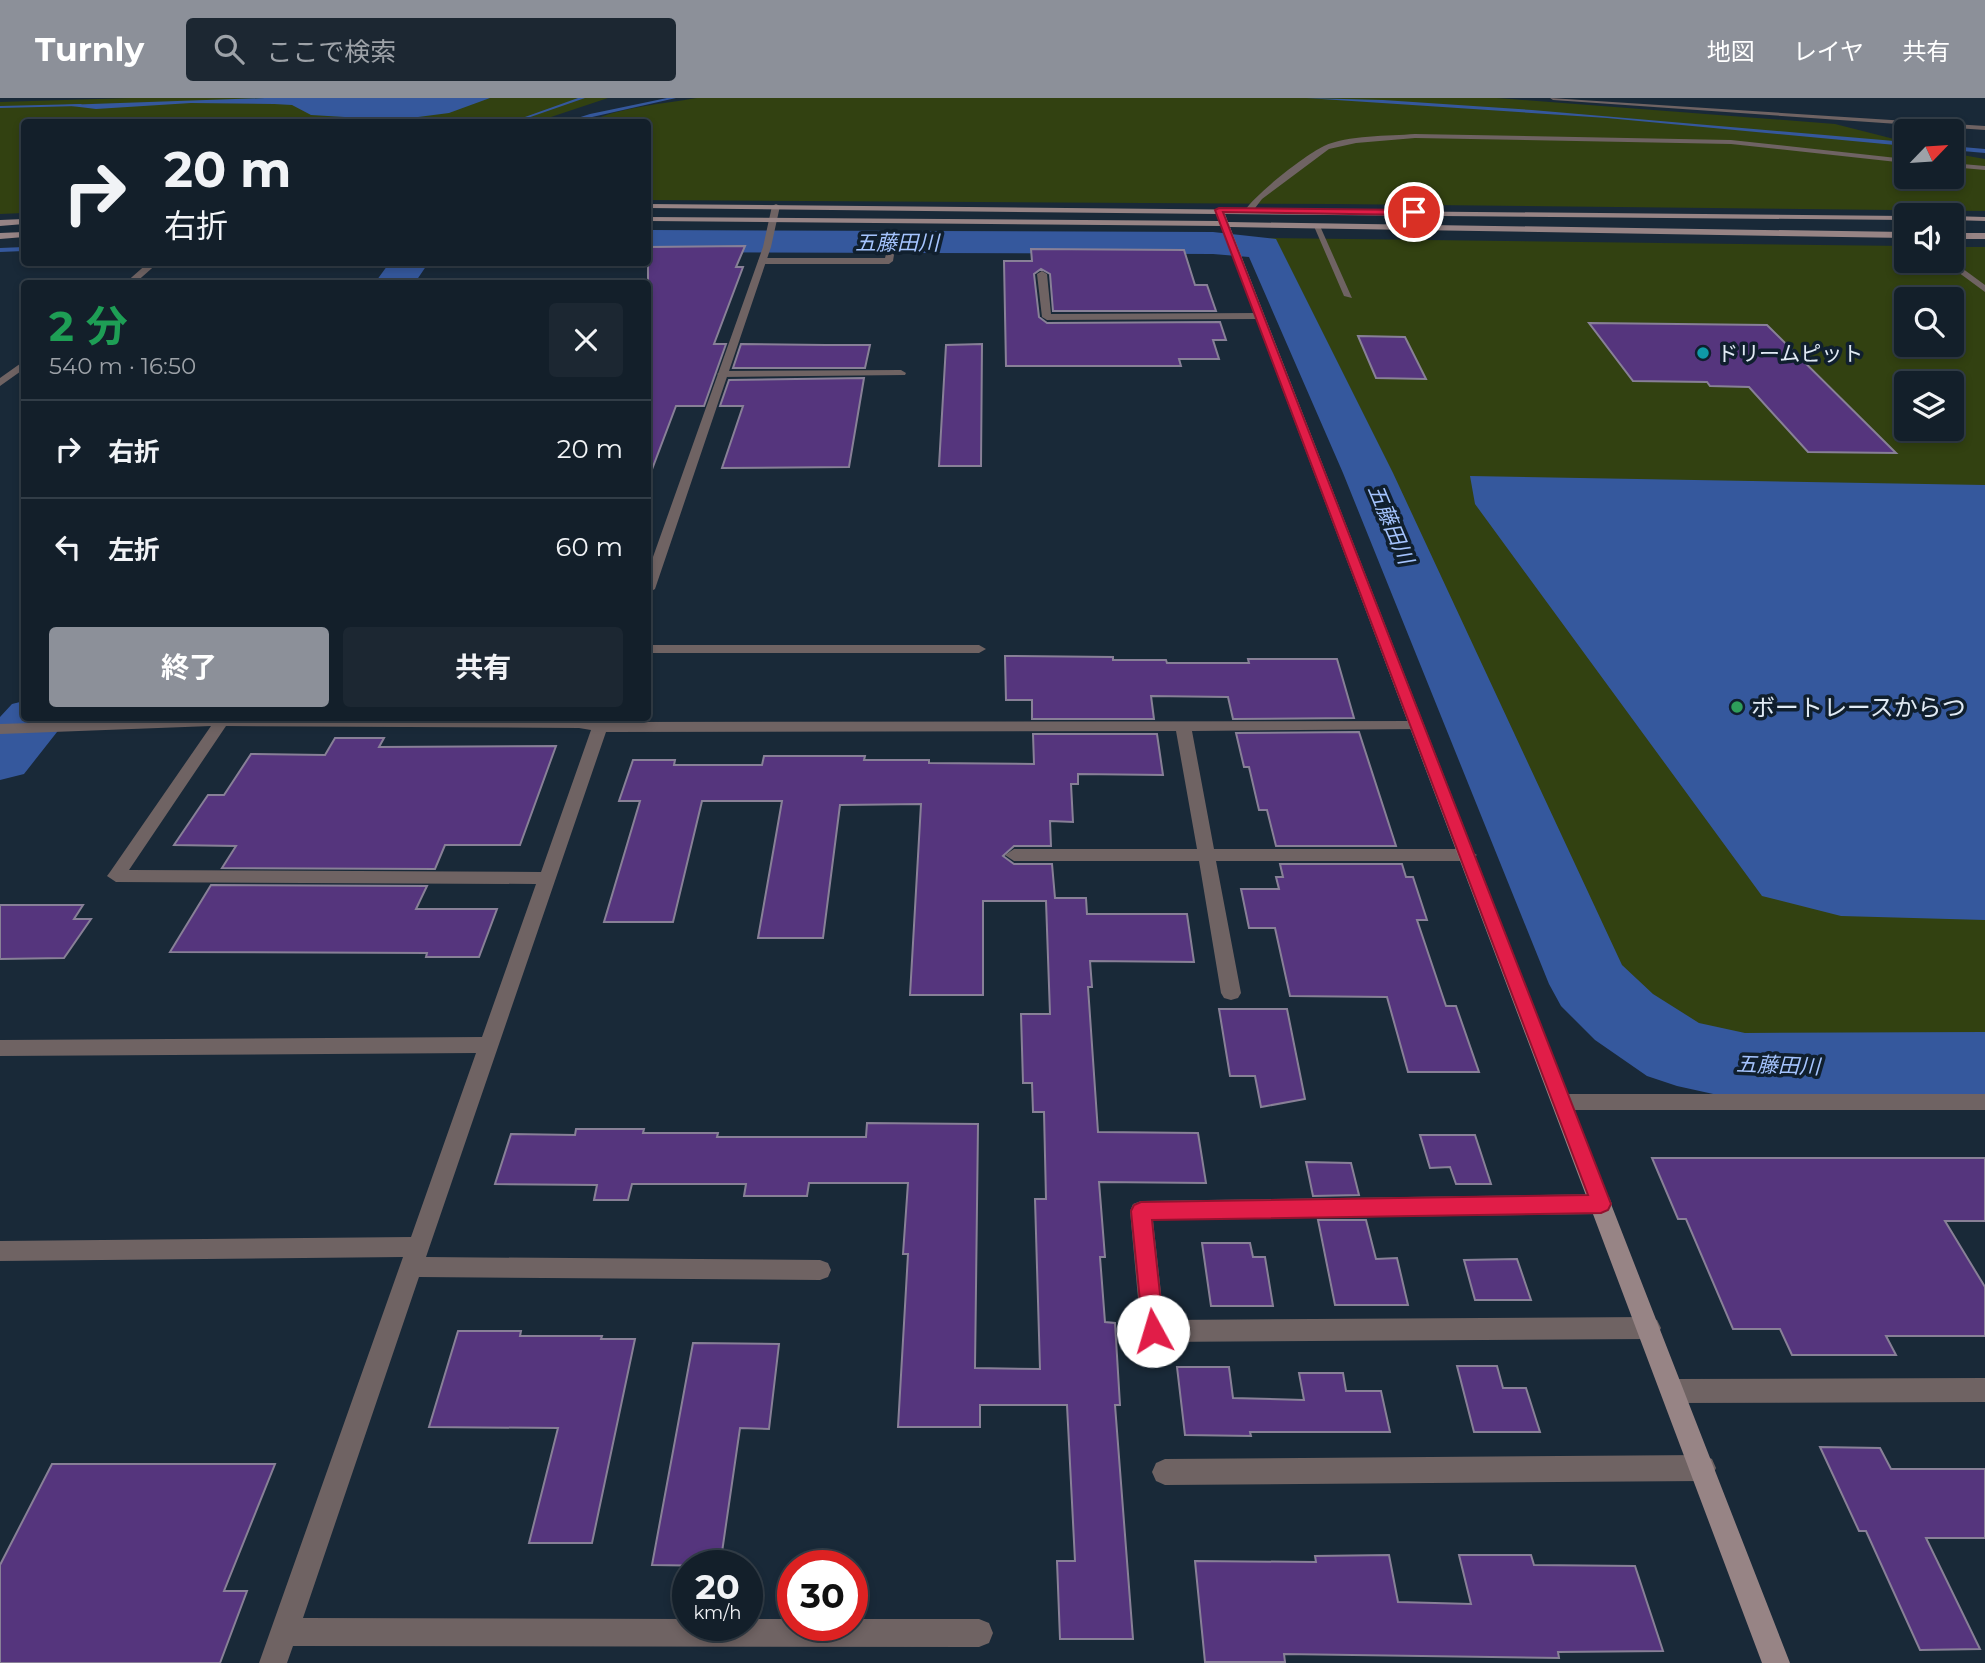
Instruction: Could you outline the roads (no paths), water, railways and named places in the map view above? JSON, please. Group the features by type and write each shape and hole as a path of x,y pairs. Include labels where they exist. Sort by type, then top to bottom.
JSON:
{"street":[{"path":"1553,98 1985,128"},
{"path":"1249,210 1268,189 1327,147 1356,141 1415,136 1731,142 1894,160"},
{"path":"1964,166 1985,168"},
{"path":"651,206 1894,218"},
{"path":"651,580 767,247 776,206"},
{"path":"1219,210 1776,1663"},
{"path":"1964,218 1985,219"},
{"path":"651,219 1224,224 1894,235"},
{"path":"0,223 21,222"},
{"path":"1316,226 1349,296"},
{"path":"0,236 21,235"},
{"path":"1964,236 1985,236"},
{"path":"762,261 889,261 891,249"},
{"path":"133,280 150,266"},
{"path":"1963,273 1985,289"},
{"path":"1042,274 1047,317 1259,316"},
{"path":"0,383 21,366"},
{"path":"722,374 901,373"},
{"path":"651,649 979,649"},
{"path":"0,729 187,721"},
{"path":"222,721 116,876 547,878"},
{"path":"401,721 1418,726"},
{"path":"273,1663 601,722"},
{"path":"1183,726 1231,993"},
{"path":"1014,855 1468,855"},
{"path":"0,1048 489,1045"},
{"path":"1563,1102 1985,1102"},
{"path":"1601,1204 1141,1211 1153,1331 1649,1328"},
{"path":"0,1251 415,1257 820,1270"},
{"path":"1673,1391 1985,1390"},
{"path":"1165,1472 1703,1468"},
{"path":"284,1632 979,1633"}],"water":[{"path":"265,98 490,98 449,113 403,119 311,115 292,105 274,104 191,103 96,109 63,105"},
{"path":"1470,476 1985,485 1985,920 1841,916 1762,896 1475,504"}],"waterway":[{"path":"522,119 583,98"},
{"path":"577,119 674,98"},
{"path":"1308,98 1532,111 1894,143"},
{"path":"0,107 80,105"},
{"path":"1964,149 1985,151"},
{"name":"五藤田川","path":"651,241 1213,243 1263,247 1368,473 1590,984 1624,1017 1677,1052 1745,1067 1985,1066"},
{"path":"0,250 21,249"},
{"name":"五藤田川","path":"396,280 407,266"},
{"name":"五藤田川","path":"0,759 32,721"}],"place":[{"name":"ドリームピット","path":"1703,353"},
{"name":"ボートレースからつ","path":"1737,707"}]}
